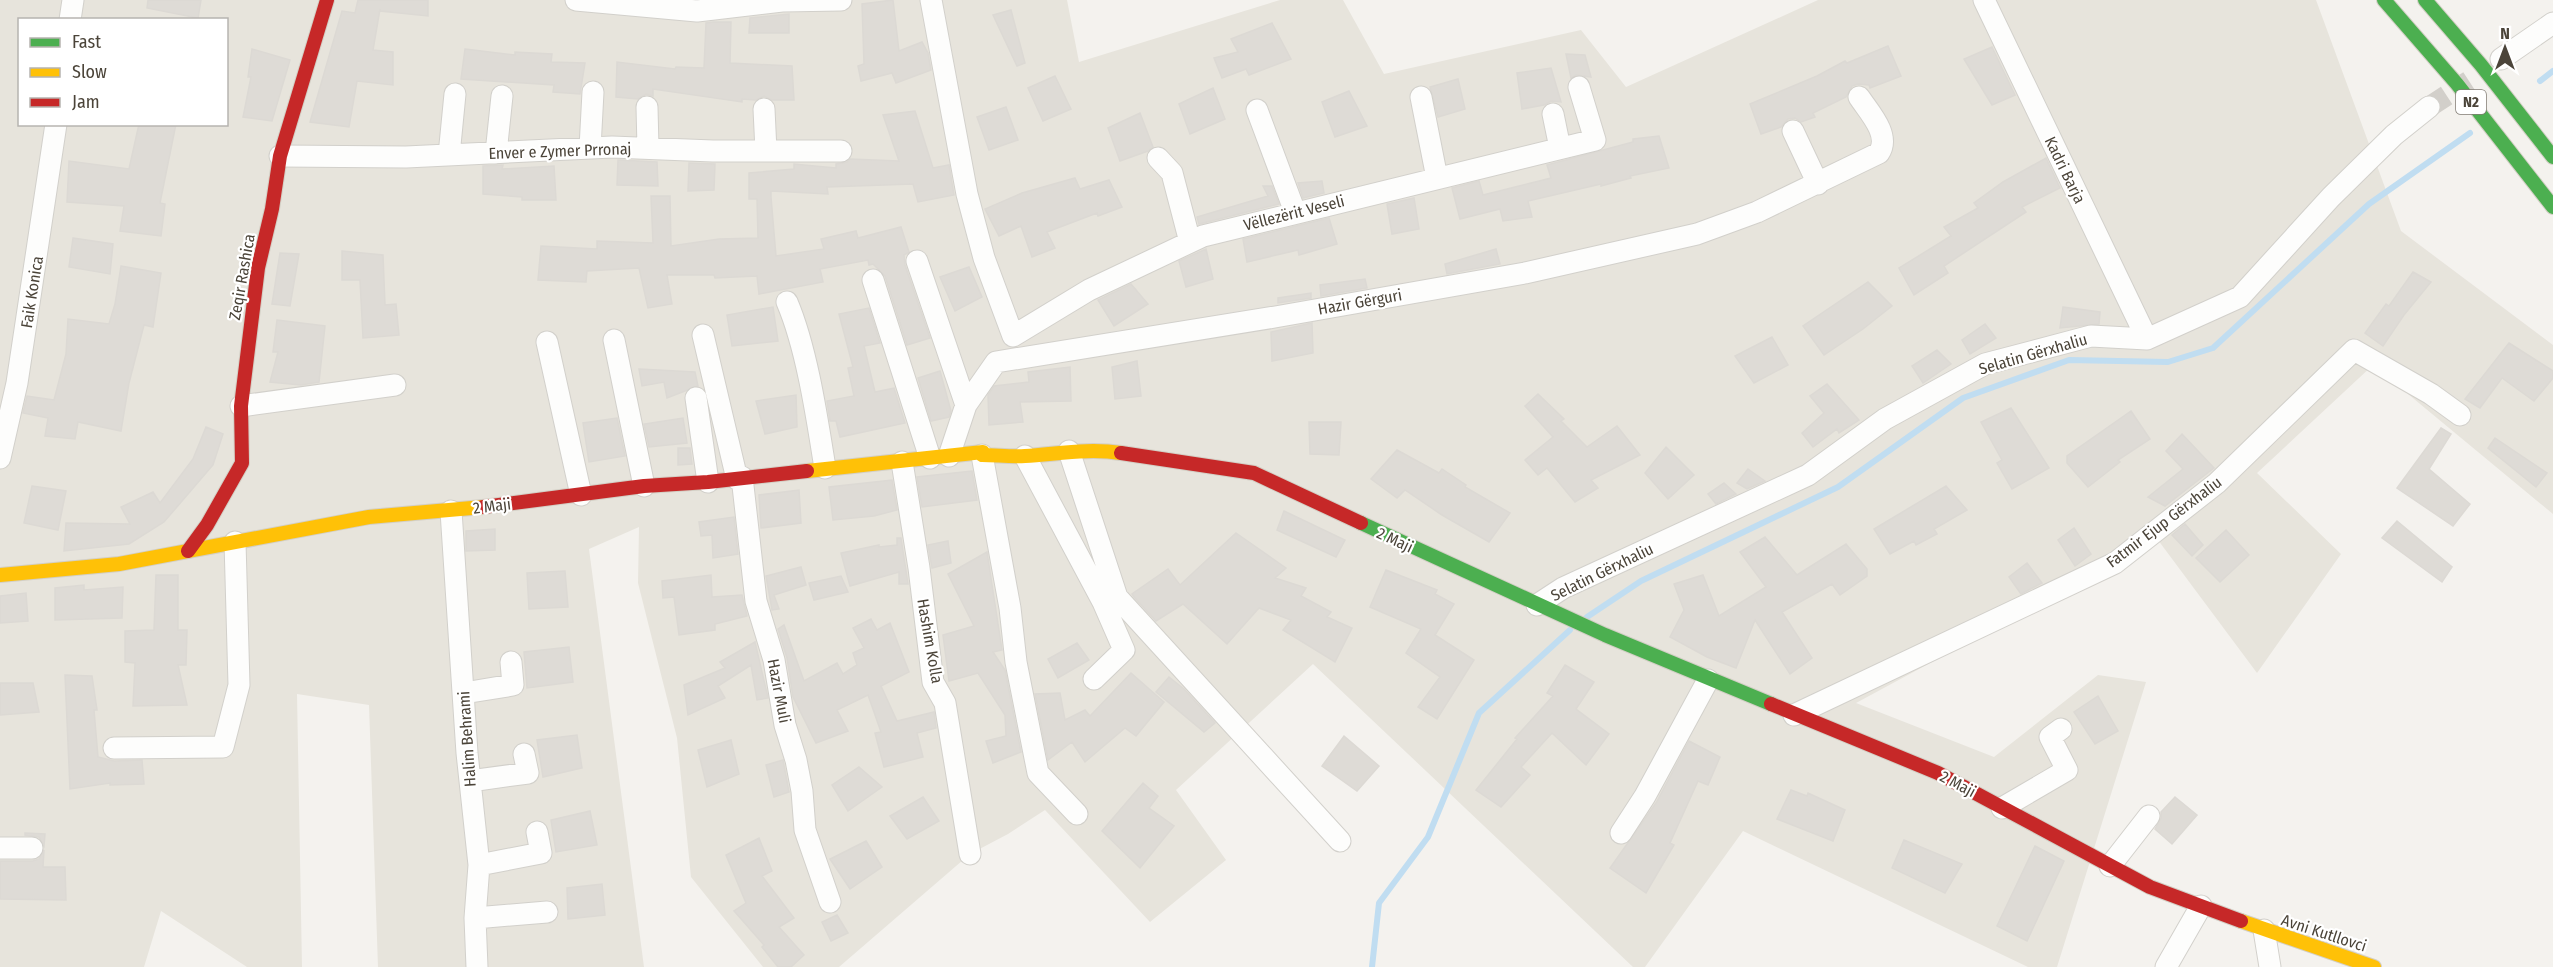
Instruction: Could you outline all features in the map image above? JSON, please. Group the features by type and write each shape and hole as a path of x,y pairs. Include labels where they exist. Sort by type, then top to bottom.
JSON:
{"main road":[{"name":"Zeqir Rashica","path":"188,551 207,525 242,463 241,406 258,268 272,209 280,156 327,0"},
{"name":"N2","path":"2384,0 2457,84 2553,207"},
{"name":"N2","path":"2425,0 2481,65 2553,157"},
{"name":"2 Maji","path":"0,575 119,564 369,517 451,511 644,486 708,482 983,452 982,455 1025,456 1070,450 1104,450 1254,473 1605,635 1708,680 1938,773 2150,887 2264,930"},
{"name":"Avni Kutllovci","path":"2264,930 2374,967"}],"street":[{"path":"70,18 73,0"},
{"path":"576,0 697,11 782,1 841,0"},
{"path":"931,0 967,194 984,258 1012,336"},
{"name":"Kadri Barja","path":"1984,0 2146,339"},
{"path":"2501,59 2553,23"},
{"name":"Vëllezërit Veseli","path":"996,362 1012,336 1089,290 1203,236 1595,140 1579,87"},
{"path":"590,148 593,92"},
{"path":"449,155 455,94"},
{"path":"496,153 502,96"},
{"name":"Hazir Gërguri","path":"996,362 1275,317 1525,273 1698,234 1757,212 1879,153 1883,147 1884,136 1859,97"},
{"path":"1421,98 1437,178"},
{"path":"647,107 648,148"},
{"name":"Selatin Gërxhaliu","path":"1537,605 1563,588 1808,475 1885,419 1985,364 2091,336 2146,339 2240,297 2331,197 2394,135 2429,107"},
{"path":"764,109 766,151"},
{"path":"1257,110 1295,212"},
{"path":"1552,114 1560,148"},
{"name":"Faik Konica","path":"0,458 17,383 56,126"},
{"path":"1793,131 1818,184"},
{"name":"Enver e Zymer Prronaj","path":"280,156 449,155 590,148 841,152"},
{"path":"1158,158 1172,173 1190,242"},
{"path":"917,261 966,405"},
{"path":"873,280 939,457"},
{"path":"787,302 794,318 817,415 825,468"},
{"name":"Hazir Muli","path":"703,335 739,478 756,601 774,660 785,725 796,760 802,791 805,830 830,902"},
{"path":"614,340 644,486"},
{"path":"547,342 581,495"},
{"name":"Fatmir Ejup Gërxhaliu","path":"1794,715 2115,563 2217,483 2354,350 2431,394 2460,415"},
{"path":"939,457 966,405 996,362"},
{"path":"241,406 394,385"},
{"path":"696,398 708,482"},
{"path":"1070,450 1118,597 1340,841"},
{"path":"982,455 1010,608 1016,662 1038,773 1077,814"},
{"path":"1025,456 1104,602 1124,650 1094,679"},
{"name":"Hashim Kolla","path":"902,462 933,682 945,703 970,854"},
{"name":"Halim Behrami","path":"451,511 470,781 479,865 475,918 477,967"},
{"path":"114,748 223,747 239,685 235,542"},
{"path":"464,693 513,685 511,662"},
{"path":"1621,833 1645,796 1708,680"},
{"path":"2002,808 2067,770 2050,737 2061,729"},
{"path":"470,781 528,773 524,754"},
{"path":"2110,866 2149,816"},
{"path":"479,865 541,853 537,832"},
{"path":"0,848 32,848"},
{"path":"2166,967 2200,906"},
{"path":"475,918 547,912"},
{"path":"2264,930 2270,967"}],"shaded area":[{"path":"0,0 1067,0 1079,62 1280,0 1343,0 1384,74 1581,30 1626,87 1818,0 2316,0 2401,231 2553,345 2553,514 2373,365 2257,473 2341,554 2257,673 2158,540 1856,703 1994,757 2098,675 2146,682 2057,967 2028,967 1743,831 1645,967 1633,967 1313,664 1176,790 1226,860 1150,922 1045,810 1008,834 970,854 839,967 763,967 691,877 677,738 638,583 639,527 589,549 644,967 378,967 369,705 297,694 302,967 247,967 161,911 144,967 0,967"}],"building":[{"path":"148,0 201,0 198,18 147,8"},
{"path":"358,0 428,0 428,16 380,11 380,9 373,50 393,52 393,85 357,81 349,127 310,122 342,11 355,13"},
{"path":"893,0 899,51 922,42 928,53 931,70 896,83 892,73 861,81 858,66 864,64 862,4"},
{"path":"1011,10 1025,63 1017,66 993,15"},
{"path":"789,14 789,33 749,33 750,18"},
{"path":"731,22 730,63 792,66 794,100 772,100 764,96 756,100 742,99 742,102 653,89 653,96 646,94 638,99 616,97 617,62 675,69 676,67 704,68 706,23"},
{"path":"1272,23 1291,59 1249,75 1246,69 1222,78 1214,58 1238,52 1231,39"},
{"path":"1888,46 1901,76 1870,88 1869,85 1852,86 1846,97 1813,113 1815,117 1801,122 1795,118 1788,119 1781,127 1761,134 1750,104 1817,76 1845,61 1847,63"},
{"path":"1992,47 2015,95 1992,105 1964,59"},
{"path":"252,49 290,60 272,121 243,117 251,77 248,77"},
{"path":"465,49 515,55 515,52 552,54 551,62 585,63 580,94 553,92 554,85 461,79"},
{"path":"1566,54 1585,55 1591,77 1576,75 1571,78"},
{"path":"1551,68 1561,102 1551,101 1544,105 1522,109 1517,73"},
{"path":"1055,76 1071,109 1043,121 1028,88"},
{"path":"1458,79 1465,109 1438,117 1430,87"},
{"path":"1213,88 1225,119 1190,134 1179,104"},
{"path":"1349,91 1367,126 1335,137 1322,102"},
{"path":"1006,107 1018,140 989,150 977,117"},
{"path":"915,111 933,168 949,165 954,195 918,202 913,184 827,187 828,194 771,191 771,197 776,256 824,249 821,239 856,231 858,238 901,227 909,252 904,255 905,265 930,338 907,345 885,276 873,264 869,265 868,260 820,269 823,282 759,294 757,276 715,278 714,275 667,275 672,304 648,308 639,268 587,271 586,282 538,280 541,246 597,249 597,241 653,243 651,196 670,196 671,246 719,239 758,238 757,199 749,199 749,173 794,169 794,164 836,168 836,164 847,162 850,159 899,161 883,115"},
{"path":"1140,113 1153,147 1120,161 1108,128"},
{"path":"139,126 176,126 160,203 165,204 161,236 120,231 124,206 67,202 69,161 129,169"},
{"path":"1659,136 1669,168 1630,176 1631,178 1601,186 1601,184 1528,201 1532,217 1503,221 1500,209 1460,219 1452,188 1479,181 1483,195 1551,178 1547,165 1633,142 1633,139"},
{"path":"2046,158 2060,188 2022,207 2026,212 1944,266 1948,273 1914,295 1899,268 1951,236 1944,227 1978,208 1974,203 2003,182"},
{"path":"618,160 657,162 658,186 617,185"},
{"path":"689,163 715,164 714,190 688,191"},
{"path":"503,165 502,169 554,166 556,200 522,200 522,197 483,194 483,166"},
{"path":"1075,178 1080,189 1109,180 1122,207 1098,216 1097,213 1047,232 1055,248 1032,257 1021,226 999,236 985,209 1022,193"},
{"path":"1322,181 1324,193 1303,198 1298,183"},
{"path":"1263,186 1272,186 1279,204 1199,224 1197,217 1268,196"},
{"path":"1414,198 1419,229 1392,234 1387,204"},
{"path":"1329,218 1337,244 1299,255 1298,250 1247,262 1243,239"},
{"path":"73,238 113,244 110,274 69,267"},
{"path":"1206,249 1213,279 1186,287 1179,261"},
{"path":"1496,249 1500,264 1447,274 1445,264"},
{"path":"342,251 383,255 385,305 396,304 399,335 363,338 360,280 342,280"},
{"path":"280,253 299,254 290,306 272,304"},
{"path":"121,266 161,273 153,327 144,325 129,383 121,431 78,422 75,439 45,436 48,418 23,413 27,396 54,400 66,354 68,319 109,324 115,304"},
{"path":"969,267 982,297 955,311 940,277"},
{"path":"2413,272 2431,282 2383,346 2365,333 2386,304 2389,306"},
{"path":"1365,279 1367,288 1321,296 1320,285"},
{"path":"1868,282 1892,306 1824,355 1803,326"},
{"path":"1131,284 1148,304 1114,326 1098,300"},
{"path":"1311,293 1311,298 1278,303 1278,298"},
{"path":"773,307 778,341 732,346 727,315"},
{"path":"2063,307 2100,312 2099,324 2060,328"},
{"path":"869,308 880,343 864,346 875,392 894,388 905,423 840,437 836,421 830,421 827,401 854,396 848,368 853,367 839,314"},
{"path":"277,320 325,326 319,382 301,385 270,382 278,352 273,352"},
{"path":"1312,323 1313,353 1272,361 1271,332"},
{"path":"1985,324 1996,338 1970,354 1962,340"},
{"path":"1772,337 1788,365 1754,383 1735,356"},
{"path":"2509,343 2553,371 2553,378 2534,401 2502,378 2480,408 2465,399"},
{"path":"1937,350 1951,364 1923,383 1912,366"},
{"path":"1137,361 1141,396 1115,399 1112,367"},
{"path":"1070,367 1071,401 1020,402 1023,422 989,425 988,395 994,386 1029,382 1028,372"},
{"path":"639,369 695,372 698,386 667,398 664,382 642,386"},
{"path":"940,371 951,411 949,417 931,421 918,378"},
{"path":"1827,384 1859,420 1839,433 1837,429 1813,447 1802,433 1824,413 1810,396"},
{"path":"1538,394 1564,419 1561,421 1587,447 1617,426 1640,455 1591,480 1598,488 1575,502 1547,468 1538,475 1525,460 1553,437 1525,406"},
{"path":"796,395 797,427 765,434 756,401"},
{"path":"2011,408 2049,468 2012,489 1997,463 2002,460 1981,422"},
{"path":"2131,411 2150,439 2118,460 2120,462 2088,487 2067,463 2067,456"},
{"path":"617,418 625,456 589,462 583,423"},
{"path":"683,418 687,443 649,447 644,424"},
{"path":"1309,422 1341,422 1339,455 1310,454"},
{"path":"206,427 223,434 213,465 164,522 129,544 64,551 66,523 130,524 121,507 153,492 160,503 193,459"},
{"path":"2441,428 2451,434 2429,469 2470,504 2453,526 2397,488"},
{"path":"2182,434 2214,468 2165,506 2148,497 2183,469 2166,451"},
{"path":"2495,438 2547,473 2536,487 2488,448"},
{"path":"1666,447 1694,475 1668,499 1645,473"},
{"path":"678,448 690,448 692,464 678,465"},
{"path":"1397,450 1439,473 1442,469 1466,485 1465,487 1510,513 1489,542 1405,490 1397,498 1371,479"},
{"path":"1748,469 1765,481 1747,489 1737,483"},
{"path":"972,471 977,500 922,507 917,477"},
{"path":"892,480 897,510 874,516 833,520 829,487"},
{"path":"1724,483 1736,494 1716,504 1708,494"},
{"path":"32,486 66,491 58,530 24,523"},
{"path":"1946,486 1967,510 1934,529 1937,534 1916,545 1914,541 1890,554 1874,529"},
{"path":"799,490 801,523 761,528 759,495"},
{"path":"1284,511 1345,540 1336,557 1277,530"},
{"path":"734,517 738,554 713,558 712,535 701,536 699,522"},
{"path":"2397,521 2452,567 2442,582 2382,538"},
{"path":"2185,524 2203,545 2192,556 2172,535"},
{"path":"2074,528 2091,554 2075,566 2058,540"},
{"path":"495,529 495,550 466,551 466,531"},
{"path":"2226,530 2249,555 2220,582 2196,558"},
{"path":"1236,533 1286,568 1275,578 1306,588 1301,596 1331,612 1327,617 1352,628 1335,662 1283,630 1291,620 1259,608 1227,644 1183,604 1156,621 1132,594 1168,569 1180,585"},
{"path":"1765,537 1797,575 1846,544 1867,569 1867,576 1840,595 1832,584 1782,612 1812,658 1790,674 1755,620 1736,668 1707,657 1670,637 1684,610 1674,584 1703,575 1719,616 1766,587 1740,552"},
{"path":"897,538 901,538 908,584 899,584 899,572 850,586 841,553 879,545 879,547 897,545"},
{"path":"948,541 951,563 932,568 928,545"},
{"path":"987,552 1002,650 993,652 1005,670 1021,752 993,763 986,741 1006,736 1005,715 978,673 949,681 943,635 974,626 948,574"},
{"path":"2027,563 2042,583 2021,594 2009,577"},
{"path":"801,567 806,585 774,595 779,609 772,610 766,576"},
{"path":"1386,570 1437,590 1435,594 1454,604 1435,635 1474,660 1437,719 1418,707 1440,677 1406,653 1421,629 1370,607"},
{"path":"565,571 568,607 529,609 527,573"},
{"path":"156,575 178,575 178,630 187,630 186,665 178,665 187,705 133,706 135,663 125,662 125,631 154,630"},
{"path":"711,575 712,597 742,595 747,616 715,624 715,630 679,635 674,597 663,598 662,581"},
{"path":"841,576 848,592 814,600 809,583"},
{"path":"84,585 84,590 123,587 122,618 55,620 55,588"},
{"path":"26,593 28,621 0,623 0,596"},
{"path":"871,619 877,630 890,623 909,672 881,686 897,721 934,712 936,728 917,733 923,757 884,767 875,733 881,732 868,695 837,710 848,731 816,743 793,697 787,658 778,629 784,625 804,681 837,663 843,674 857,665 853,653 864,648 853,628"},
{"path":"755,642 768,698 757,700 751,665 718,686 725,698 688,715 684,685 725,668 720,662"},
{"path":"1077,643 1089,660 1058,678 1048,659"},
{"path":"569,647 573,682 527,688 524,652"},
{"path":"1565,665 1594,682 1576,709 1609,734 1586,765 1552,733 1521,767 1530,775 1501,807 1476,790 1517,739 1515,738 1553,696 1547,693"},
{"path":"1131,673 1164,702 1136,736 1125,728 1085,762 1072,742 1048,760 1035,694 1060,693 1065,720 1085,710 1090,716"},
{"path":"65,675 92,676 97,710 94,710 98,757 114,761 142,760 144,784 110,785 110,783 70,789"},
{"path":"1169,677 1184,689 1215,723 1204,732 1156,692"},
{"path":"0,683 33,683 39,712 0,715"},
{"path":"2098,696 2118,731 2095,744 2074,712"},
{"path":"577,735 582,768 543,777 537,740"},
{"path":"1344,736 1379,766 1357,791 1322,766"},
{"path":"731,740 739,774 707,787 698,750"},
{"path":"1689,741 1720,757 1708,785 1698,781 1670,843 1674,845 1646,893 1610,868 1656,803"},
{"path":"783,760 789,792 774,797 766,765"},
{"path":"859,767 882,787 848,811 832,785"},
{"path":"1143,783 1158,796 1149,808 1174,826 1140,868 1102,831"},
{"path":"1791,790 1807,796 1808,793 1845,810 1833,841 1777,819"},
{"path":"923,797 939,821 907,839 890,816"},
{"path":"2175,797 2197,815 2172,844 2155,829 2161,818 2161,812"},
{"path":"590,811 597,845 556,852 551,820"},
{"path":"25,833 45,834 44,846 39,837 25,835"},
{"path":"759,838 772,871 762,876 794,918 779,927 804,955 791,967 778,967 762,947 764,945 734,911 746,903 726,855"},
{"path":"1904,840 1962,864 1945,893 1892,868"},
{"path":"866,841 882,867 850,889 830,859"},
{"path":"2035,846 2064,861 2027,941 1997,926"},
{"path":"44,850 43,867 65,867 66,900 0,899 0,861 33,861 39,859"},
{"path":"602,884 605,915 568,919 567,888"},
{"path":"837,915 848,933 831,941 822,922"}],"waterway":[{"path":"2540,81 2553,71"},
{"path":"1587,617 1641,581 1838,487 1963,398 2069,360 2168,362 2213,348 2369,204 2470,133"},
{"path":"1372,967 1379,903 1428,837 1479,713 1570,630"}],"tunnel":[{"path":"2429,107 2469,81"}],"traffic: fast":[{"path":"2384,0 2457,84 2553,207"},
{"path":"2425,0 2481,65 2553,157"},
{"path":"1361,523 1605,635 1771,704"}],"traffic: slow":[{"path":"807,471 983,452 982,455 1014,456 1085,451 1121,453"},
{"path":"0,575 119,564 369,517 483,507"},
{"path":"2241,921 2374,967"}],"traffic: jam":[{"path":"188,551 207,525 242,463 241,406 258,268 272,209 280,156 327,0"},
{"path":"1121,453 1254,473 1361,523"},
{"path":"483,507 644,486 708,482 807,471"},
{"path":"1771,704 1938,773 2150,887 2241,921"}]}
